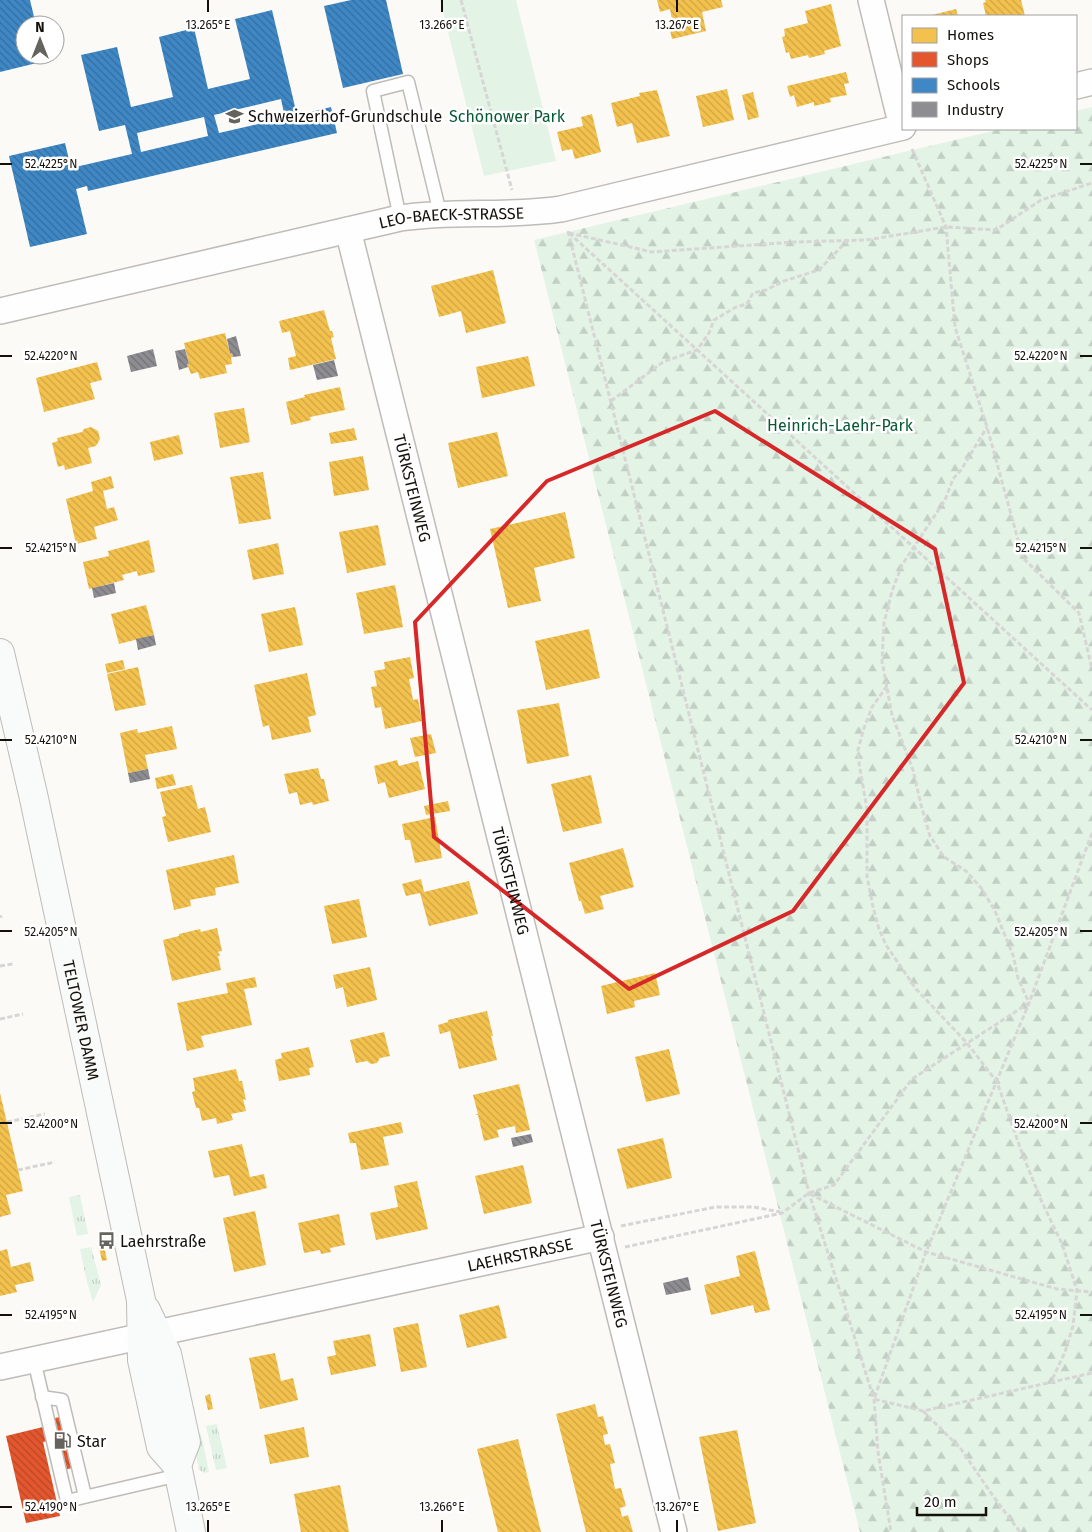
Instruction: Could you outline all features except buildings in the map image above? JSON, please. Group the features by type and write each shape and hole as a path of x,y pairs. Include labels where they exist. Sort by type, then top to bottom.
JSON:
{"main road":[{"name":"TELTOWER DAMM","path":"0,653 149,1335 167,1354 186,1442 178,1470"},
{"path":"178,1470 191,1532"}],"street":[{"path":"871,0 902,121"},
{"path":"1077,86 1092,82"},
{"name":"LEO-BAECK-STRASSE","path":"0,311 400,218 440,213 519,214 561,209 905,133"},
{"name":"TÜRKSTEINWEG","path":"348,230 612,1238 674,1532"},
{"name":"LAEHRSTRASSE","path":"0,1367 612,1238"}],"lane":[{"path":"400,218 373,91 408,82 440,213"},
{"path":"34,1360 67,1501 178,1470"},
{"path":"42,1397 62,1400 85,1496"}],"path":[{"path":"461,0 519,214"},
{"path":"905,133 946,227 955,327 987,427 1023,558 1079,613 1092,669"},
{"path":"568,232 652,252 795,242 866,240 946,227 996,230 1041,200 1092,183"},
{"path":"561,209 809,1193 874,1399 878,1452 891,1532"},
{"path":"568,232 1092,710"},
{"path":"610,401 663,362 697,350 709,333 714,320 736,307 747,304 753,293 819,270 848,240"},
{"path":"987,427 961,470 953,479 944,500 902,565 892,591 884,622 882,661 892,715 913,770 930,836 944,857 966,871 982,889 995,911 1013,955 1018,978 1030,1003"},
{"path":"887,685 872,707 858,750 867,809 867,876 873,907 886,945 916,989 967,1043 997,1082 1022,1154 1062,1244 1077,1290 1073,1326 1065,1352 1051,1382"},
{"path":"874,1399 926,1252 1030,1003 1092,833"},
{"path":"0,966 13,964"},
{"path":"612,1238 782,1212 809,1193 834,1185 912,1079 1030,1003"},
{"path":"0,1019 24,1014"},
{"path":"7,1122 45,1114"},
{"path":"18,1170 55,1162"},
{"path":"809,1193 926,1252 1057,1289 1092,1292"},
{"path":"612,1238 715,1207 754,1207 782,1212"},
{"path":"874,1399 923,1410 1092,1373"},
{"path":"923,1410 961,1449 1020,1532"}],"highlighted area":[{"path":"715,411 935,549 964,683 793,911 629,989 434,837 415,622 547,481"}],"green space":[{"name":"Schönower Park","path":"440,0 516,0 556,161 484,176"},
{"name":"Heinrich-Laehr-Park","path":"1092,107 1092,1532 860,1532 534,240 997,130 1077,130 1077,111"},
{"path":"80,1195 88,1234 77,1236 69,1197"},
{"path":"91,1247 101,1285 93,1302 80,1249"},
{"path":"217,1424 227,1468 216,1470 206,1426"},
{"path":"201,1434 209,1472 204,1473 199,1470 192,1436"}],"place":[{"name":"Schweizerhof-Grundschule","path":"234,116"},
{"name":"Laehrstraße","path":"106,1241"},
{"name":"Star","path":"63,1441"}]}
